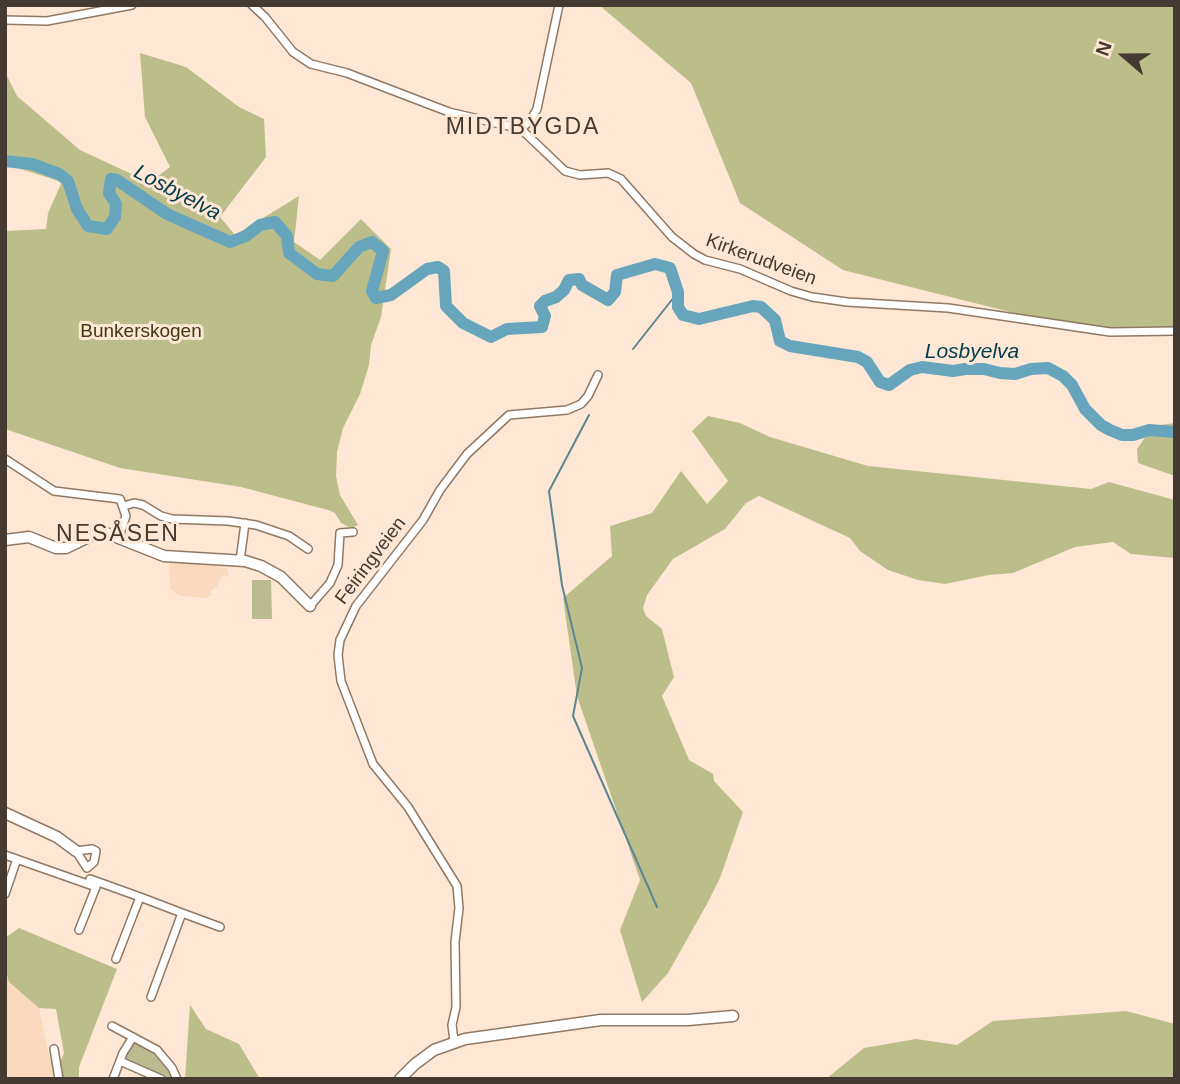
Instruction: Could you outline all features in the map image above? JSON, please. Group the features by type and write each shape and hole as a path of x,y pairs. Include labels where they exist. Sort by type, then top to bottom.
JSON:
{"street":[{"path":"5,20 47,21 132,5"},
{"path":"252,5 293,52 310,64 347,74 449,112 521,129 537,109 559,5"},
{"name":"Kirkerudveien","path":"521,129 565,171 580,175 608,173 621,179 672,237 694,254 705,260 740,269 791,291 847,302 948,308 1110,332 1175,331"},
{"name":"Feiringveien","path":"454,1041 452,1025 456,1007 455,943 459,908 457,886 408,807 373,764 341,681 338,655 340,640 356,606 423,520 440,490 467,454 509,415 567,410 581,404 598,375"},
{"path":"5,460 48,489 59,493 117,498 124,506 125,520 119,536"},
{"path":"124,506 134,503 143,505 161,516 178,519 266,527 289,536 307,549"},
{"path":"240,561 245,523"},
{"path":"5,540 29,537 56,548 66,548 99,533 111,533 147,551 169,557 240,561 261,566 295,588 310,606 330,583 338,565 340,533 353,532"},
{"path":"5,813 57,837 76,851 87,868 90,882 96,887 79,930"},
{"path":"76,851 96,851 93,865 87,868"},
{"path":"5,855 140,897 220,927"},
{"path":"6,890 17,859"},
{"path":"116,959 140,897"},
{"path":"151,997 182,913"},
{"path":"400,1079 425,1056 454,1041 601,1020 667,1021 733,1016"},
{"path":"112,1026 157,1050 172,1068 177,1079"},
{"path":"113,1079 133,1037"},
{"path":"54,1049 59,1079"},
{"path":"120,1062 161,1079"}],"shaded area":[{"path":"169,563 221,564 221,568 227,568 229,577 223,575 210,592 212,595 207,598 180,596 170,589"},
{"path":"5,967 10,982 39,1008 50,1061 57,1071 57,1079 5,1079"}],"green space":[{"path":"599,5 1175,5 1175,331 1062,325 843,270 740,203 691,83"},
{"name":"Bunkerskogen","path":"140,53 186,67 239,107 264,119 266,157 220,217 235,235 299,196 294,242 320,260 361,219 391,249 381,317 371,345 369,365 360,394 343,428 337,452 336,476 340,495 358,525 351,528 341,523 335,513 328,510 241,487 120,468 5,429 5,231 46,229 48,213 62,182 5,164 5,72 17,96 80,150 138,177 154,179 170,167 145,117"},
{"path":"708,416 740,423 770,437 868,466 1091,489 1109,482 1175,500 1175,558 1131,554 1113,542 1075,547 1013,573 945,584 918,580 888,570 860,551 850,538 759,496 746,503 725,529 673,559 647,595 643,608 646,616 662,629 674,677 662,696 689,760 713,774 714,781 743,812 720,878 707,904 668,973 642,1002 620,930 640,880 577,696 563,598 612,556 610,526 652,513 681,471 707,504 728,481 692,431"},
{"path":"1175,423 1175,476 1138,463 1137,449 1153,426"},
{"path":"252,580 271,580 272,619 252,619"},
{"path":"19,928 117,969 79,1067 79,1079 57,1079 64,1053 56,1009 39,1008 9,982 5,967 5,938"},
{"path":"190,1005 206,1029 239,1044 260,1079 185,1079"},
{"path":"1126,1011 1175,1024 1175,1079 826,1079 864,1048 916,1039 957,1045 993,1021"},
{"path":"134,1040 155,1052 173,1079 123,1060"}],"waterway":[{"name":"Losbyelva","path":"5,161 32,164 59,174 68,181 77,209 88,226 107,229 115,217 116,204 109,193 111,179 117,180 167,214 230,242 246,236 260,225 275,222 287,236 289,253 317,274 333,276 359,247 372,242 383,251 372,291 376,298 391,295 427,269 438,267 444,271 446,306 463,323 491,337 507,329 542,327 545,316 540,306 564,290 569,280 579,279 582,285 608,300 615,292 617,275 655,264 670,268 678,292 678,307 683,315 699,319 753,306 761,307 775,320 780,341 790,346 858,357 867,362 880,382 889,385 910,370 922,367 953,371 984,369 1015,374 1048,368 1063,376 1072,385 1085,409 1110,430 1122,435 1149,430 1175,432"},
{"path":"633,349 678,292"},
{"path":"589,415 549,491 562,585 582,668 573,716 657,907"}],"district":[{"name":"MIDTBYGDA","path":"523,128"},
{"name":"NESÅSEN","path":"118,535"}]}
